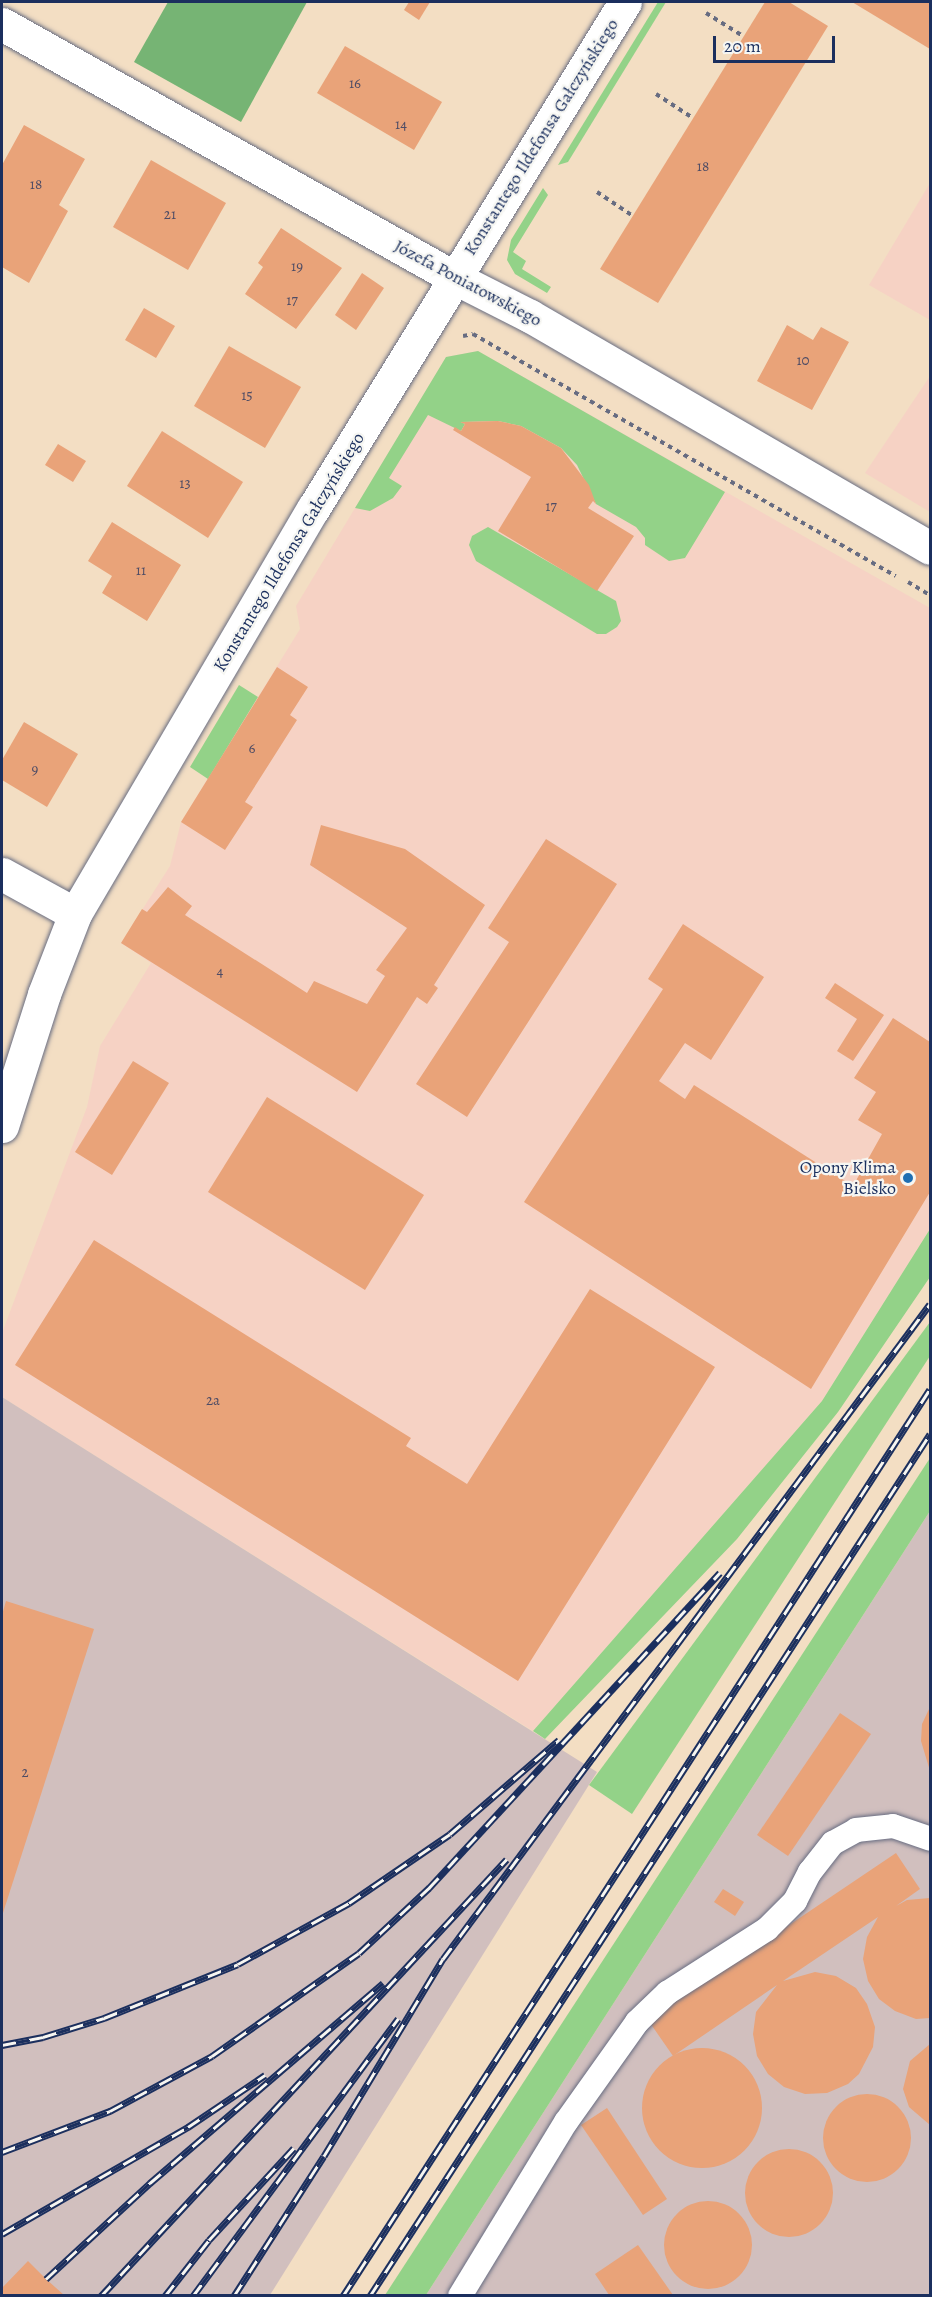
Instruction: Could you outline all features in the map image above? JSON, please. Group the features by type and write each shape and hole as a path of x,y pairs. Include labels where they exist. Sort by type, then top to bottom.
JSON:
{"street":[{"name":"Konstantego Ildefonsa Gałczyńskiego","path":"2,1126 44,994 75,914 313,509 625,2"},
{"name":"Józefa Poniatowskiego","path":"2,26 455,278 530,316 930,548"},
{"path":"2,874 75,914"}],"lane":[{"path":"460,2295 566,2122 644,2015 667,1993 767,1929 795,1902 810,1872 832,1843 856,1830 893,1826 930,1839"}],"path":[{"path":"706,13 743,36"},
{"path":"656,94 693,118"},
{"path":"597,192 633,216"},
{"path":"458,336 473,334 930,595"}],"shaded area":[{"path":"930,183 930,320 869,285"},
{"path":"478,351 930,608 930,1229 822,1401 533,1731 2,1397 2,1333 87,1107 100,1046 151,963 121,943 170,866 181,822 300,629 296,606 446,357"},
{"path":"930,376 930,512 865,473"},
{"path":"2,1397 597,1772 270,2295 2,2295"},
{"path":"930,1511 930,2295 426,2295"}],"green space":[{"path":"168,2 307,2 241,122 134,62"},
{"path":"658,2 666,2 568,162 558,165"},
{"path":"543,188 548,195 513,252 526,261 522,269 551,287 547,293 515,274 507,260 511,240"},
{"path":"478,351 725,492 685,558 669,561 645,545 645,538 636,527 596,504 577,465 561,448 521,426 498,421 461,422 465,424 461,431 428,415 389,478 402,486 393,498 370,511 355,508 446,357"},
{"path":"488,527 616,601 621,621 617,627 606,634 597,634 476,561 469,545 472,536"},
{"path":"239,685 258,697 208,779 190,767"},
{"path":"930,1229 930,1277 838,1412 737,1539 545,1739 533,1731 822,1401"},
{"path":"930,1322 930,1356 632,1814 589,1785"},
{"path":"930,1458 930,1511 426,2295 385,2295"}],"building":[{"path":"409,2 430,2 419,20 404,10"},
{"path":"765,2 789,2 828,26 658,303 600,269"},
{"path":"852,2 930,2 930,49"},
{"path":"345,46 442,102 414,150 317,93"},
{"path":"24,125 85,159 59,205 68,211 29,283 2,267 2,165"},
{"path":"151,160 226,203 188,270 113,227"},
{"path":"281,228 342,268 296,329 245,294 263,267 258,263"},
{"path":"362,273 384,288 356,330 335,315"},
{"path":"144,308 175,326 156,358 125,340"},
{"path":"787,325 813,340 821,327 849,342 812,410 757,381"},
{"path":"229,346 301,387 265,448 194,406"},
{"path":"498,421 521,426 561,448 589,485 596,504 593,501 588,508 634,536 597,591 498,531 531,477 453,430 455,427 461,431 465,424 460,422"},
{"path":"162,431 243,482 208,538 127,486"},
{"path":"58,444 86,461 73,482 45,465"},
{"path":"112,522 181,565 147,621 102,593 112,576 88,561"},
{"path":"277,667 308,687 290,715 297,720 245,802 253,807 225,850 181,822"},
{"path":"24,722 78,754 47,807 2,780 2,760"},
{"path":"321,825 405,849 485,905 434,985 438,988 427,1004 417,997 357,1092 121,943 142,909 147,912 168,887 192,906 185,915 307,993 314,981 367,1004 385,976 376,970 407,928 310,865"},
{"path":"546,839 617,884 467,1117 416,1084 509,942 488,928"},
{"path":"683,924 764,977 711,1060 685,1043 659,1081 685,1099 694,1085 853,1186 882,1134 858,1120 876,1092 854,1078 893,1018 930,1042 930,1192 811,1389 524,1202 663,989 648,979"},
{"path":"835,983 884,1015 853,1061 837,1051 857,1019 825,998"},
{"path":"133,1061 169,1083 112,1175 75,1152"},
{"path":"267,1097 424,1195 365,1290 208,1192"},
{"path":"94,1240 411,1438 406,1446 467,1484 590,1289 715,1367 518,1681 15,1365"},
{"path":"6,1601 94,1629 2,1916 2,1615"},
{"path":"930,1707 930,1771 921,1741 922,1724"},
{"path":"840,1713 871,1734 788,1856 757,1835"},
{"path":"896,1853 920,1889 896,1906 907,1900 930,1898 930,2018 916,2019 895,2011 879,1999 868,1981 863,1959 867,1937 878,1917 783,1981 815,1972 836,1976 856,1988 867,2004 875,2027 873,2047 859,2074 848,2084 827,2093 805,2094 784,2087 768,2074 757,2056 753,2034 756,2012 777,1985 673,2056 648,2020"},
{"path":"723,1889 744,1902 735,1916 714,1902"},
{"path":"930,2044 930,2125 909,2107 903,2089 910,2061"},
{"path":"702,2048 725,2052 745,2065 758,2085 762,2108 758,2131 745,2151 725,2164 702,2168 679,2164 659,2151 646,2131 642,2108 646,2085 659,2065 679,2052"},
{"path":"867,2094 884,2098 898,2107 907,2121 911,2138 907,2155 898,2169 884,2178 867,2182 850,2178 836,2169 827,2155 823,2138 827,2121 836,2107 850,2098"},
{"path":"607,2108 667,2199 643,2215 581,2125"},
{"path":"789,2149 806,2153 820,2162 829,2176 833,2193 829,2210 820,2224 806,2233 789,2237 772,2233 758,2224 749,2210 745,2193 749,2176 758,2162 772,2153"},
{"path":"708,2201 725,2205 739,2214 748,2228 752,2245 748,2262 739,2276 725,2285 708,2289 691,2285 677,2276 668,2262 664,2245 668,2228 677,2214 691,2205"},
{"path":"638,2245 673,2295 609,2295 595,2274"},
{"path":"28,2261 64,2295 2,2295 2,2288"}],"railway":[{"path":"234,2296 324,2156 443,1959 930,1304"},
{"path":"343,2296 930,1389"},
{"path":"370,2296 930,1434"},
{"path":"2,2152 110,2111 212,2056 359,1953 429,1888 720,1573"},
{"path":"2,2045 43,2037 104,2018 238,1964 349,1903 450,1834 559,1740"},
{"path":"101,2296 507,1859"},
{"path":"46,2279 150,2183 383,1983"},
{"path":"193,2296 398,2019"},
{"path":"2,2234 188,2127 265,2075"},
{"path":"165,2296 209,2240 294,2148"}],"place":[{"name":"Opony Klima Bielsko","path":"908,1178"}]}
